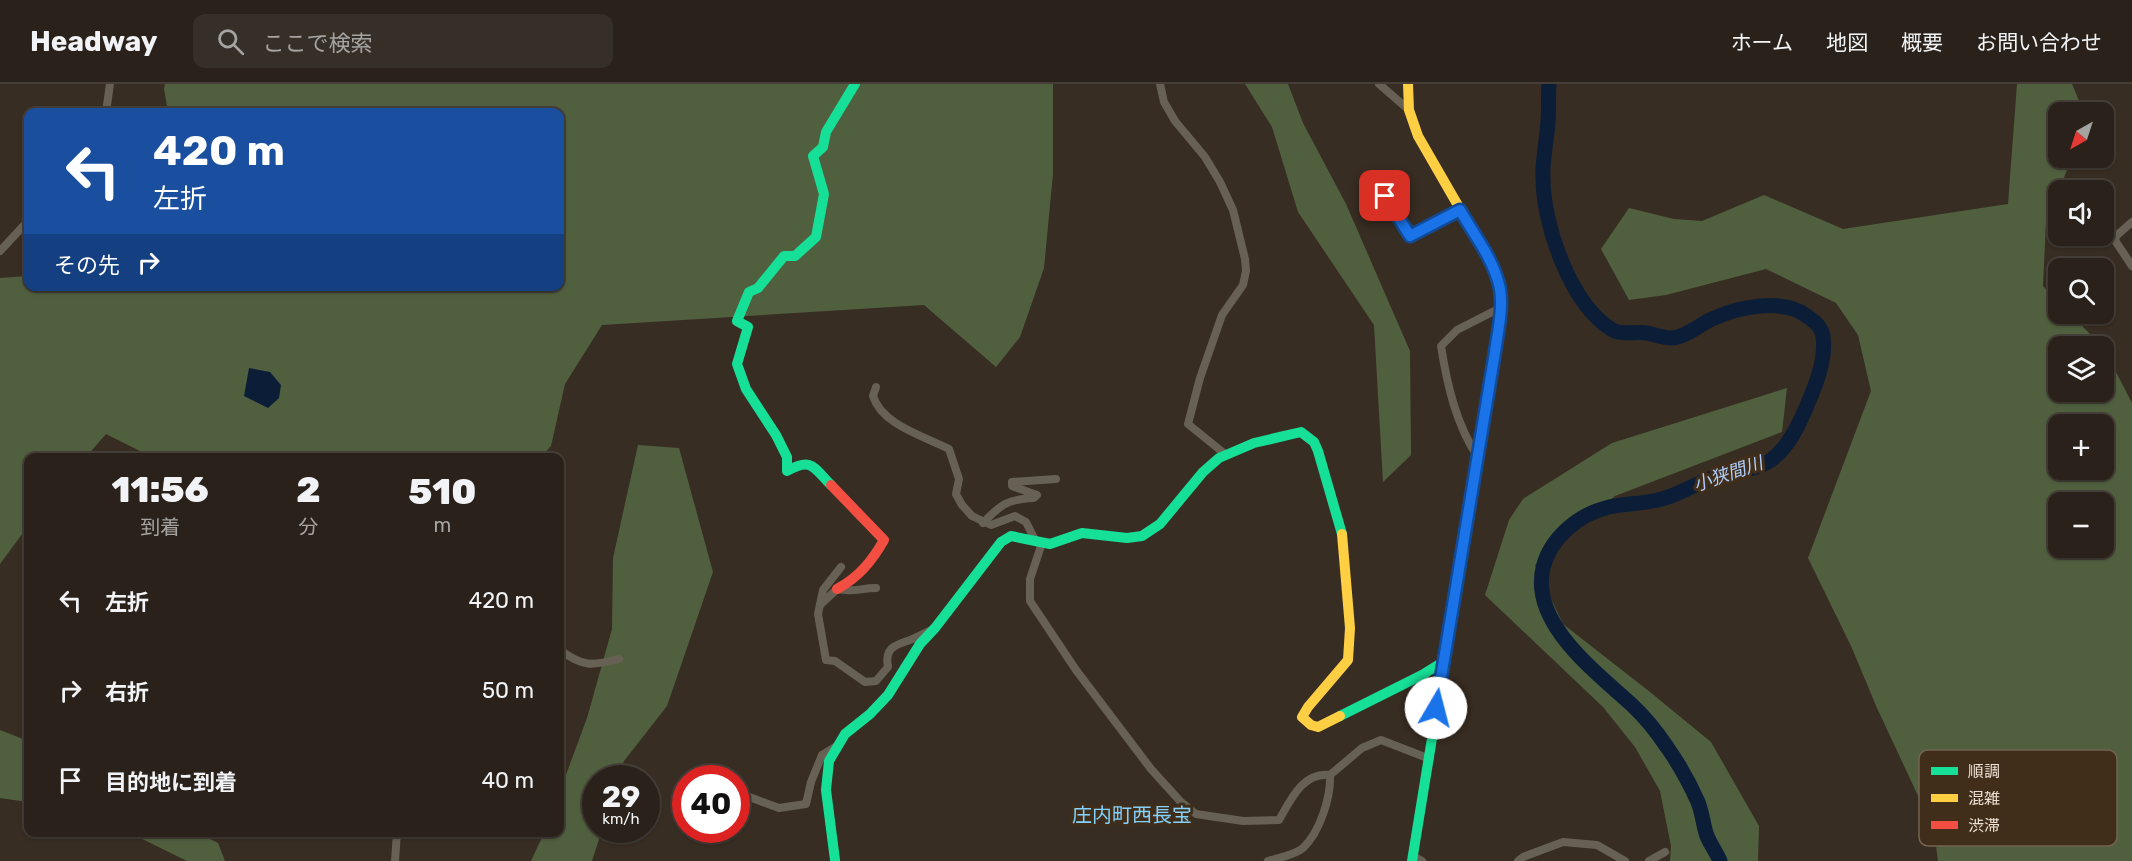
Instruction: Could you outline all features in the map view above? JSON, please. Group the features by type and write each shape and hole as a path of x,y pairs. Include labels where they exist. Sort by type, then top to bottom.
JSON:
{"street":[{"path":"107,108 110,84"},
{"path":"820,604 837,589 852,582 863,571 884,540 810,464 801,463 787,471 787,457 776,435 746,389 737,364 748,327 737,321 749,292 758,288 784,256 795,256 816,237 824,194 813,156 823,147 826,132 855,84"},
{"path":"1160,84 1164,102 1175,121 1205,157 1220,182 1233,210 1245,259 1246,272 1243,285 1222,315 1200,378 1188,424 1226,454"},
{"path":"1379,84 1409,110"},
{"path":"1408,84 1409,110 1418,136 1490,261 1499,283 1500,308 1479,458 1443,662 1415,859"},
{"path":"1385,196 1410,236 1460,210"},
{"path":"2132,222 2115,237 2132,266"},
{"path":"0,250 24,225"},
{"path":"1479,458 1470,446 1459,422 1440,346 1457,330 1500,308"},
{"path":"876,387 873,396 883,415 899,426 949,449 959,479 956,494 972,516 991,525 1015,516 1026,522 1039,543 1030,579 1030,601 1076,670 1126,737 1151,769 1188,809 1196,814 1243,821 1279,820 1305,781 1320,774 1330,775"},
{"path":"835,860 826,790 829,761 845,734 870,714 888,695 920,644 1001,542 1011,536 1039,543 1057,543 1083,533 1118,538 1141,537 1154,530 1167,517 1189,487 1212,463 1226,454 1281,435 1301,432 1314,442 1323,463 1344,541 1350,646 1348,660 1302,717 1311,725 1318,727 1422,675 1443,662"},
{"path":"983,523 1002,504 1034,498 1037,495 1012,486 1012,482 1056,479"},
{"path":"841,567 823,590 818,614 826,660 835,661 865,682 876,681 888,667 886,659 890,648 935,628"},
{"path":"837,589 850,593 862,588 876,588"},
{"path":"564,653 574,661 590,665 619,659"},
{"path":"1268,861 1302,850 1320,821 1329,798 1330,775 1362,747 1381,740 1430,759"},
{"path":"750,797 779,808 806,804 811,782 822,755 838,745"},
{"path":"394,861 397,837"},
{"path":"1518,861 1522,857 1563,842 1597,845 1625,861"},
{"path":"1649,861 1665,852"}],"green space":[{"path":"165,84 1053,84 1053,174 1044,268 1020,337 996,367 924,305 602,325 565,384 551,446 545,453 144,453 106,434 89,453 24,453 24,531 0,564 0,278 24,276 24,291 564,291 564,108 167,108"},
{"path":"1245,84 1288,84 1303,123 1346,204 1410,351 1411,455 1383,482 1374,325 1298,212 1272,127"},
{"path":"2017,84 2072,84 2080,102 2048,102 2048,168 2068,168 2063,180 2048,180 2043,286 2048,291 2048,324 2080,324 2092,336 2048,336 2048,402 2114,402 2114,368 2132,403 2132,861 1938,861 1936,846 2117,846 2117,750 1919,750 1919,798 1851,646 1808,558 1871,391 1858,335 1836,303 1766,269 1666,295 1629,300 1601,249 1629,208 1674,219 1702,221 1764,195 1843,229 2008,204"},
{"path":"1787,388 1782,432 1615,496 1535,565 1563,624 1711,742 1759,826 1758,861 1670,861 1671,846 1660,791 1635,747 1603,707 1485,595 1509,520 1523,499 1612,443"},
{"path":"638,445 679,448 713,572 667,706 623,765 582,765 582,843 598,843 592,861 531,861 542,837 564,837 564,780 587,718 612,629 613,558"},
{"path":"0,730 24,739 24,801 0,798"},
{"path":"138,837 206,837 218,843 225,861 187,861"}],"water":[{"path":"249,368 270,372 281,385 279,398 268,408 244,396"}],"waterway":[{"name":"小狭間川","path":"1549,84 1543,171 1544,197 1548,217 1571,282 1596,317 1615,331 1647,333 1672,338 1735,311 1761,306 1787,307 1808,317 1821,330 1823,336 1820,370 1805,411 1789,442 1771,460 1754,468 1716,476 1665,498 1609,507 1587,515 1559,537 1543,568 1542,588 1546,608 1556,627 1584,661 1636,709 1663,741 1695,795 1707,837 1720,861"}],"traffic: fast":[{"path":"831,485 812,466 802,465 787,471 787,457 776,435 746,389 737,364 748,327 737,321 749,292 758,288 784,256 795,256 816,237 824,194 813,156 823,147 826,132 855,84"},
{"path":"835,860 826,790 829,761 845,734 870,714 888,695 920,644 1001,542 1011,536 1050,544 1082,533 1127,538 1142,536 1160,524 1203,472 1219,458 1254,443 1301,432 1314,442 1318,451 1342,534"},
{"path":"1412,861 1480,444"},
{"path":"1340,716 1443,662"}],"traffic: slow":[{"path":"1408,84 1409,110 1418,136 1490,261 1499,283 1500,308 1495,352 1480,444"},
{"path":"1340,716 1318,727 1311,725 1302,717 1348,660 1350,628 1342,534"}],"traffic: jam":[{"path":"831,485 884,540 864,568 837,589"}],"district":[{"name":"庄内町西長宝","path":"1132,815"}],"route":[{"path":"1385,196 1410,236 1460,210 1490,261 1499,283 1500,308 1495,352 1436,708"}]}
